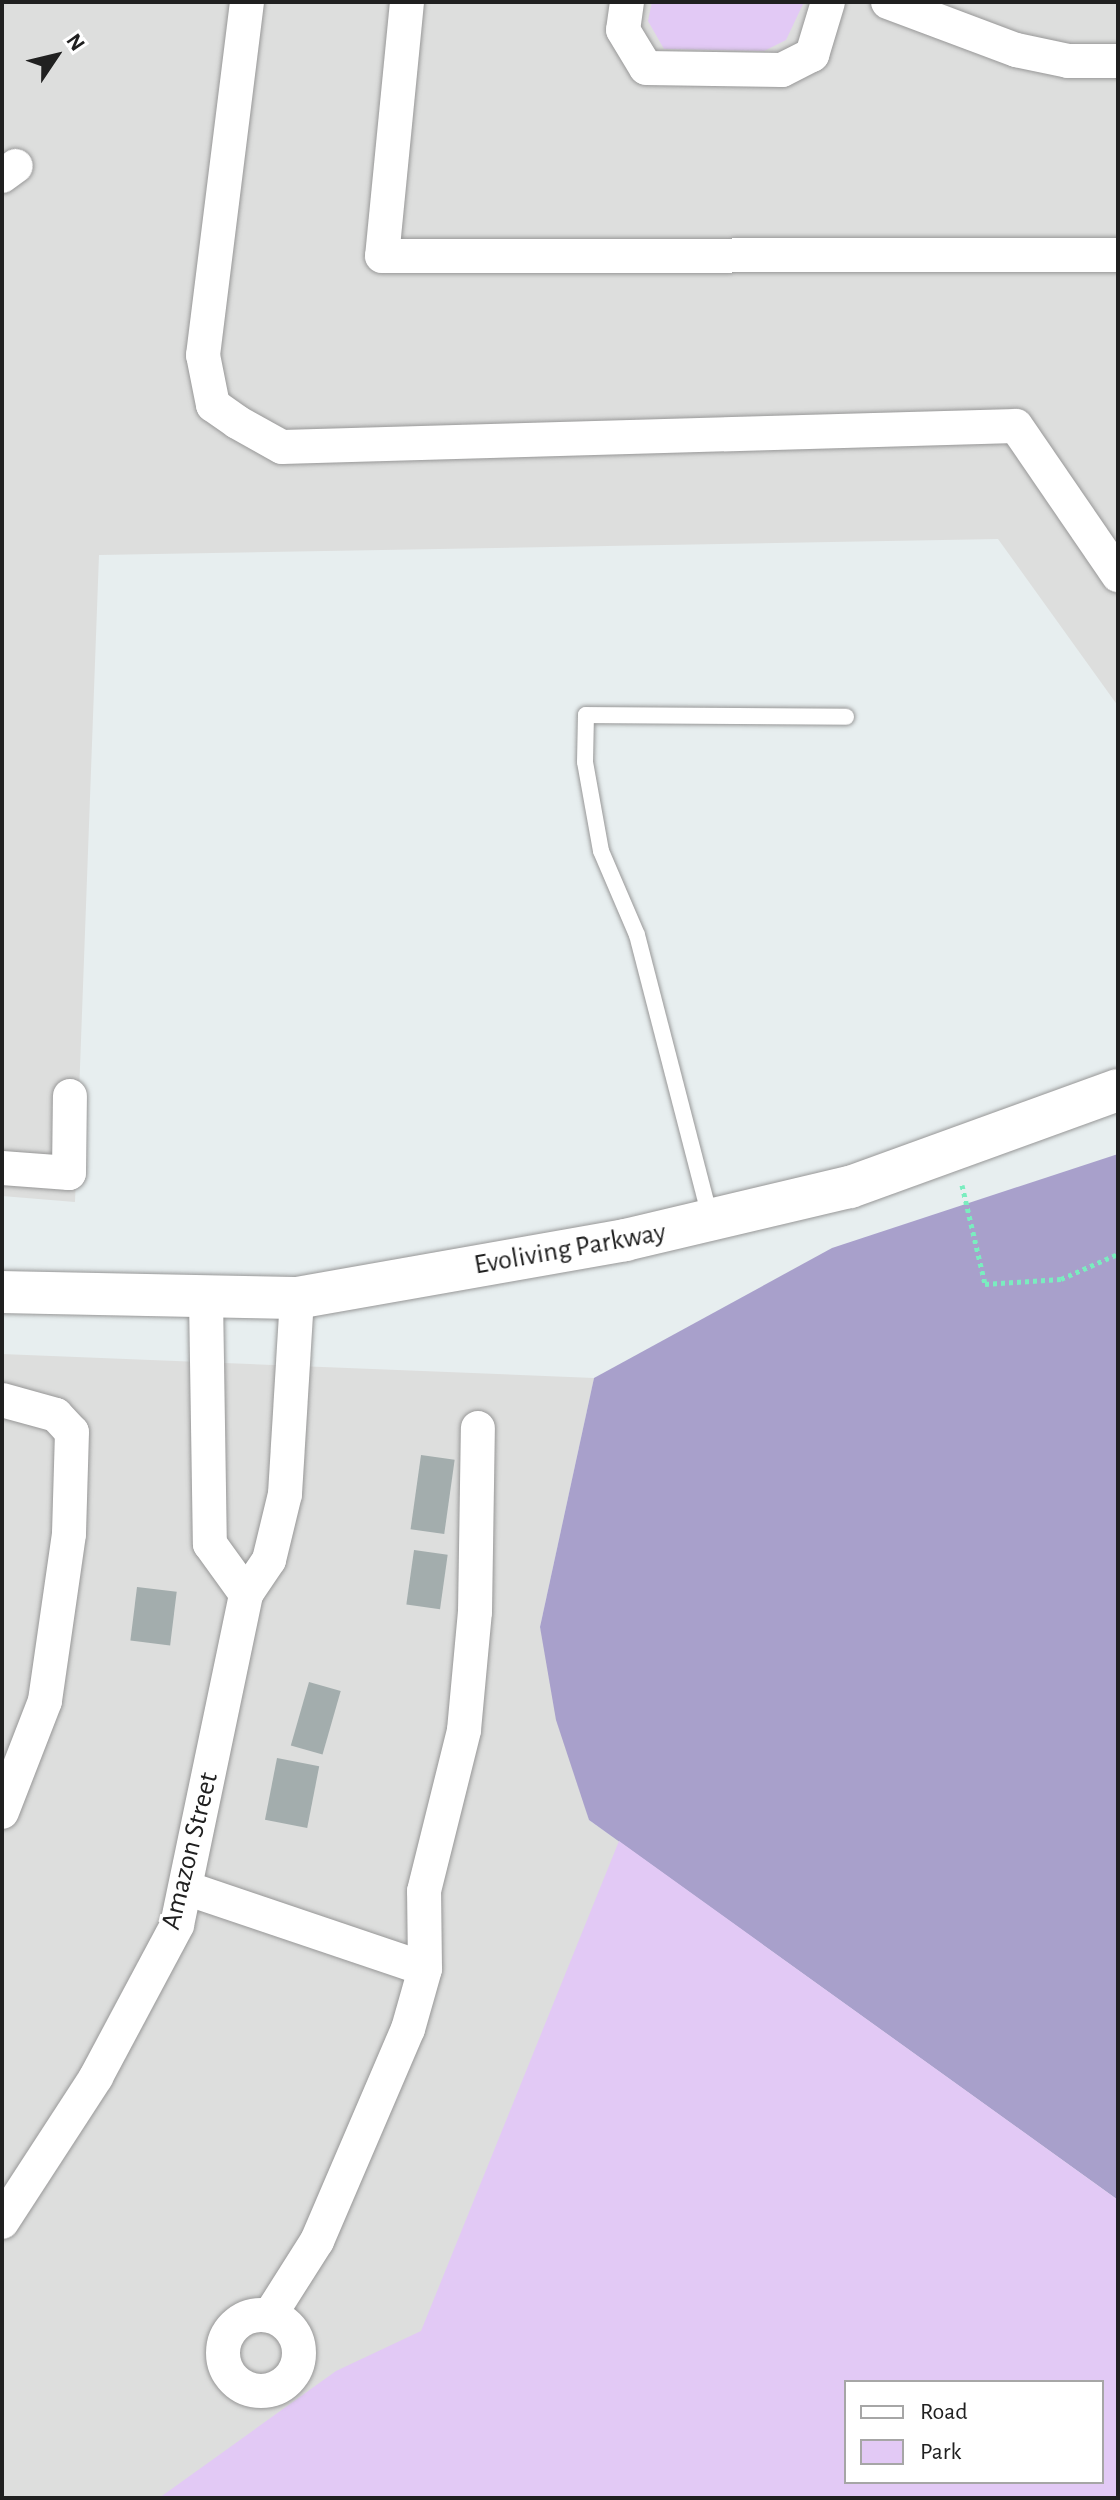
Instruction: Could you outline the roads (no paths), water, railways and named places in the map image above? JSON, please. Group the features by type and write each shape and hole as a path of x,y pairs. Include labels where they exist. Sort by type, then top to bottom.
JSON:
{"street":[{"path":"247,2 203,355 213,405 237,422 282,447 1016,426 1118,575"},
{"path":"407,2 382,256 1118,255"},
{"path":"627,2 623,30 646,68 782,70 812,55 828,2"},
{"path":"888,2 1016,50 1068,61 1118,61"},
{"name":"Evoliving Parkway","path":"2,1292 297,1298 711,1222 850,1187 954,1153 1118,1090"},
{"path":"2,1168 69,1173 70,1096"},
{"path":"206,1298 210,1544 246,1594"},
{"name":"Amazon Street","path":"2,2222 96,2077 177,1925 246,1594 269,1560 285,1494 297,1298"},
{"path":"2,1400 56,1415 72,1432 69,1534 45,1701 2,1812"},
{"path":"270,2315 317,2241 408,2029 425,1969 424,1891 464,1730 475,1612 478,1428"},
{"path":"186,1888 425,1969"}],"lane":[{"path":"711,1222 637,935 601,851 585,762 586,715 846,717"}]}
